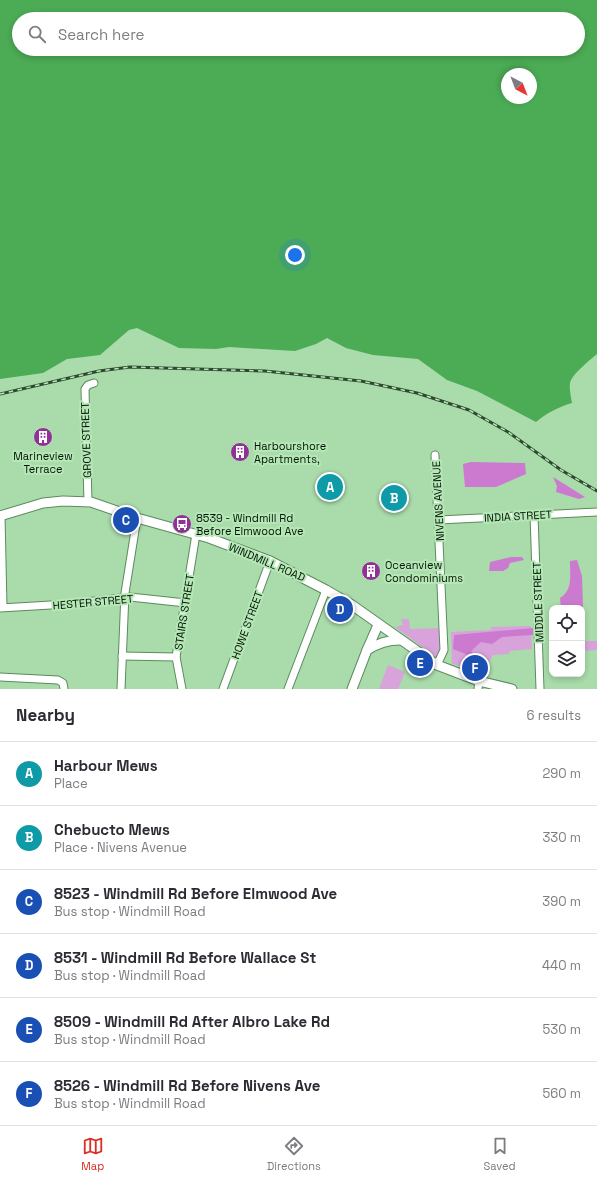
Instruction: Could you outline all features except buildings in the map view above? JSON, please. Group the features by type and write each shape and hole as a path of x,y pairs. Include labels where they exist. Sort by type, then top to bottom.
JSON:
{"main road":[{"name":"WINDMILL ROAD","path":"0,515 43,503 63,501 88,502 137,518 196,534 270,561 326,590 352,605 378,625 437,665 478,685 512,689"},
{"path":"352,689 378,625"},
{"path":"367,650 376,644 389,640 400,640"}],"street":[{"name":"GROVE STREET","path":"88,502 85,389 88,385 94,383"},
{"name":"NIVENS AVENUE","path":"435,455 444,650 437,665"},
{"name":"INDIA STREET","path":"439,520 597,512"},
{"path":"0,515 1,607"},
{"name":"MIDDLE STREET","path":"534,515 540,689"},
{"path":"121,689 124,597 137,518"},
{"name":"STAIRS STREET","path":"182,689 176,657 186,603 196,534"},
{"name":"HOWE STREET","path":"223,689 270,561"},
{"path":"288,689 326,590"},
{"name":"HESTER STREET","path":"1,607 68,604 124,597 186,603"},
{"path":"122,656 176,657"},
{"path":"0,677 58,680 63,683 64,689"}],"shaded area":[{"path":"0,0 597,0 597,354 571,379 570,387 572,403 562,406 536,422 477,391 447,380 418,359 373,355 346,348 327,338 316,344 295,351 229,347 216,349 179,348 137,328 129,330 100,355 67,359 43,373 0,379"},
{"path":"471,462 525,463 526,474 496,487 465,487 463,464"},
{"path":"553,477 585,497 579,499 556,492 557,486"},
{"path":"511,557 522,557 524,560 510,563 508,568 503,571 489,571 490,562"},
{"path":"577,560 582,576 583,605 561,605 560,598 569,587 570,561"},
{"path":"401,619 409,619 410,629 441,628 442,649 440,656 436,657 395,627 403,625"},
{"path":"531,626 532,649 510,651 509,654 493,655 484,671 452,664 451,632 491,630 491,627"},
{"path":"533,628 533,635 502,637 492,644 481,642 471,651 478,659 453,649 454,635"},
{"path":"585,641 597,641 597,650 585,651"},
{"path":"388,665 405,672 398,689 379,689"}],"railway":[{"path":"0,394 99,371 130,367 265,371 361,381 417,393 469,410 508,432 561,470 597,491"}],"place":[{"name":"Marineview Terrace","path":"43,437"},
{"name":"Harbourshore Apartments,","path":"240,452"},
{"name":"Harbour Mews","path":"330,487"},
{"name":"Chebucto Mews","path":"394,498"},
{"name":"8523 - Windmill Rd Before Elmwood Ave","path":"126,520"},
{"name":"8539 - Windmill Rd Before Elmwood Ave","path":"182,524"},
{"name":"Oceanview Condominiums","path":"371,571"},
{"name":"8531 - Windmill Rd Before Wallace St","path":"340,609"},
{"name":"8509 - Windmill Rd After Albro Lake Rd","path":"420,663"},
{"name":"8526 - Windmill Rd Before Nivens Ave","path":"475,668"}]}
